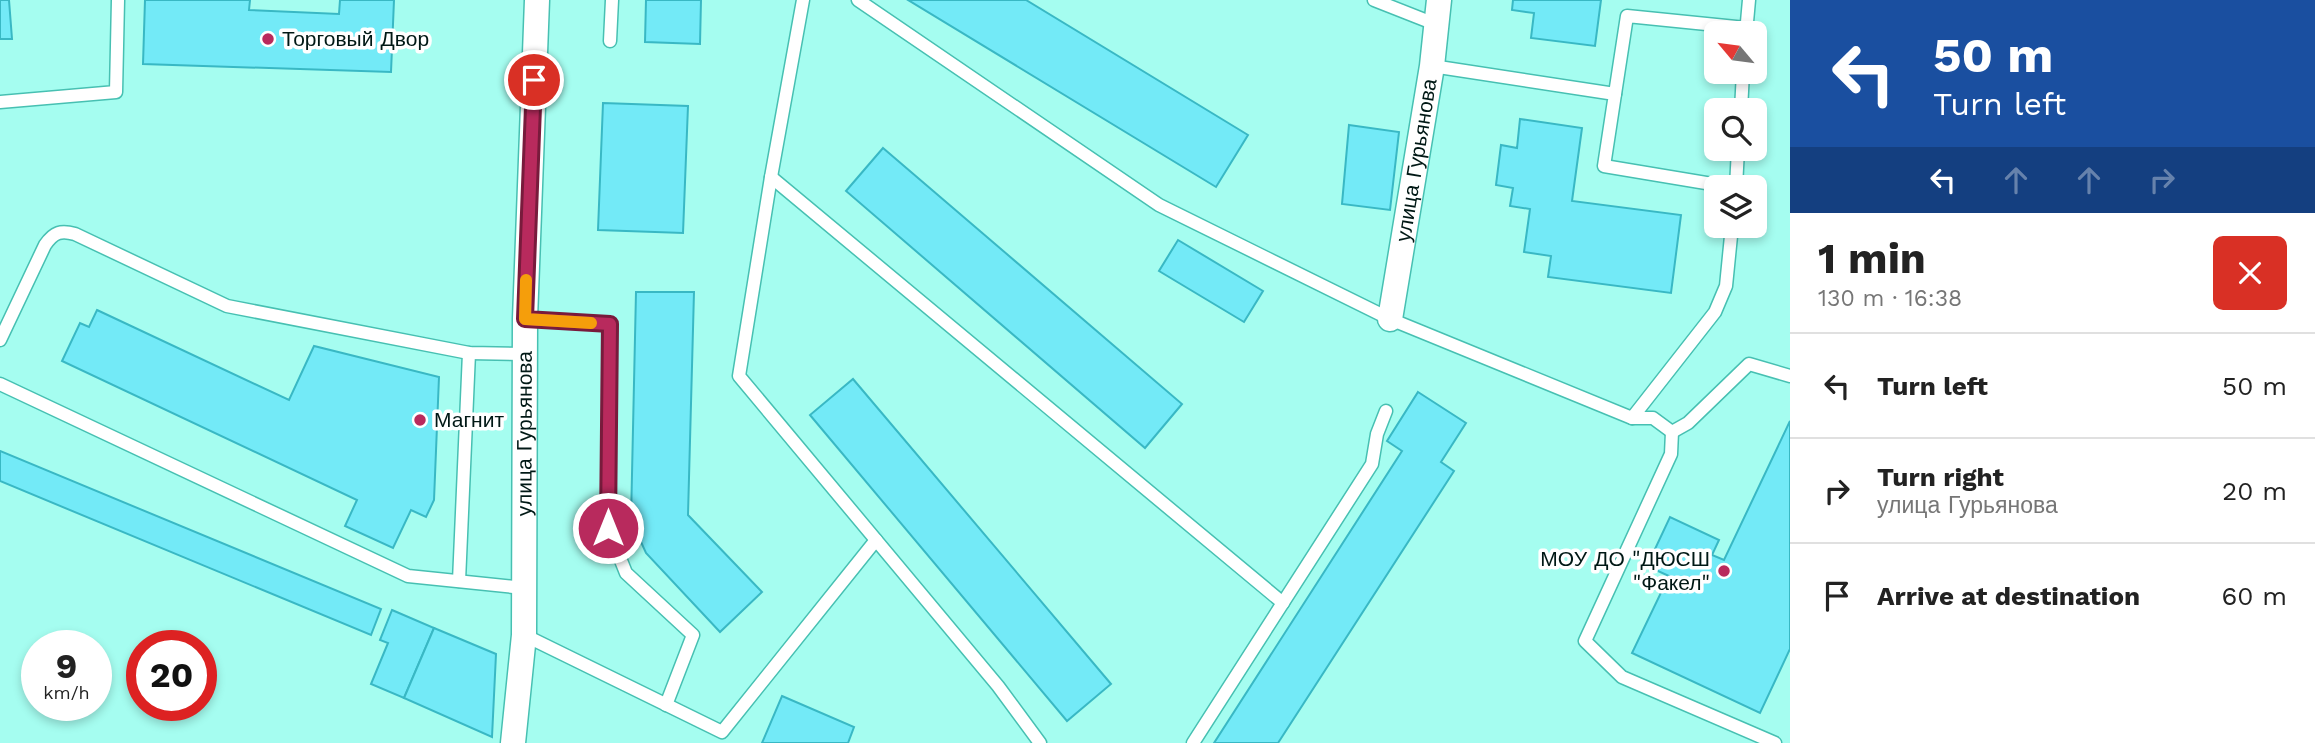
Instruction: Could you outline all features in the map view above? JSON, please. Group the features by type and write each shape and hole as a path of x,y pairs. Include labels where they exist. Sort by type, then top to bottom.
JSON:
{"street":[{"name":"улица Гурьянова","path":"513,743 524,635 524,354 537,0"},
{"name":"улица Гурьянова","path":"1390,319 1432,66 1437,12"}],"lane":[{"path":"0,102 116,92 118,0"},
{"path":"610,41 612,0"},
{"path":"803,0 739,376 998,686 1040,743"},
{"path":"858,0 1159,205 1390,319 1632,418 1653,418 1672,432"},
{"path":"1374,0 1437,12"},
{"path":"1747,21 1749,0"},
{"path":"1704,26 1627,16 1604,166 1704,183"},
{"path":"1432,66 1615,94"},
{"path":"771,177 1283,603"},
{"path":"0,340 45,245 52,235 63,231 75,234 227,306 468,353 524,354"},
{"path":"1632,418 1715,312 1726,286 1731,238"},
{"path":"525,319 610,324 608,528 626,573 693,635 666,705"},
{"path":"459,582 468,353"},
{"path":"1672,432 1688,423 1749,364 1790,376"},
{"path":"0,384 408,576 524,589"},
{"path":"1193,743 1372,464 1377,434 1386,411"},
{"path":"1672,432 1671,454 1585,641 1622,677 1775,743"},
{"path":"524,635 722,732 876,540"}],"building":[{"path":"0,0 9,0 12,39 0,39"},
{"name":"Торговый Двор","path":"145,0 250,0 249,10 339,14 340,0 394,0 391,72 143,64"},
{"path":"646,0 701,0 700,44 645,42"},
{"path":"908,0 1026,0 1248,135 1216,187"},
{"path":"1513,0 1601,0 1595,46 1531,38 1534,13 1512,10"},
{"path":"603,103 688,106 683,233 598,230"},
{"path":"1520,119 1582,128 1572,201 1681,215 1671,293 1548,277 1551,256 1524,252 1530,209 1510,206 1513,188 1496,185 1501,145 1517,148"},
{"path":"1349,125 1399,132 1390,210 1342,204"},
{"path":"883,148 1182,404 1145,448 846,191"},
{"path":"1178,240 1263,291 1244,322 1159,271"},
{"path":"636,292 694,292 688,515 762,592 720,632 646,553 631,520"},
{"path":"97,310 289,400 314,346 439,377 434,500 426,517 411,510 393,548 345,526 357,500 62,361 80,323 89,327"},
{"path":"853,379 1111,684 1067,721 810,415"},
{"path":"1418,392 1466,423 1441,462 1454,471 1278,743 1214,743 1402,451 1387,441"},
{"name":"МОУ ДО \"ДЮСШ \"Факел\"","path":"1790,421 1790,649 1760,713 1632,653 1669,576 1647,566 1670,517 1719,540 1712,555 1724,560"},
{"path":"0,451 381,609 371,635 0,481"},
{"path":"392,610 434,628 404,698 371,684 388,643 380,640"},
{"path":"434,628 496,654 492,737 404,698"},
{"path":"782,696 854,727 848,743 762,743"}],"slow traffic":[{"path":"526,280 525,319 591,323"}],"place":[{"name":"Торговый Двор","path":"268,39"},
{"name":"Магнит","path":"420,420"},
{"name":"МОУ ДО \"ДЮСШ \"Факел\"","path":"1724,571"}],"route":[{"path":"534,80 525,319 610,324 608,528"}]}
